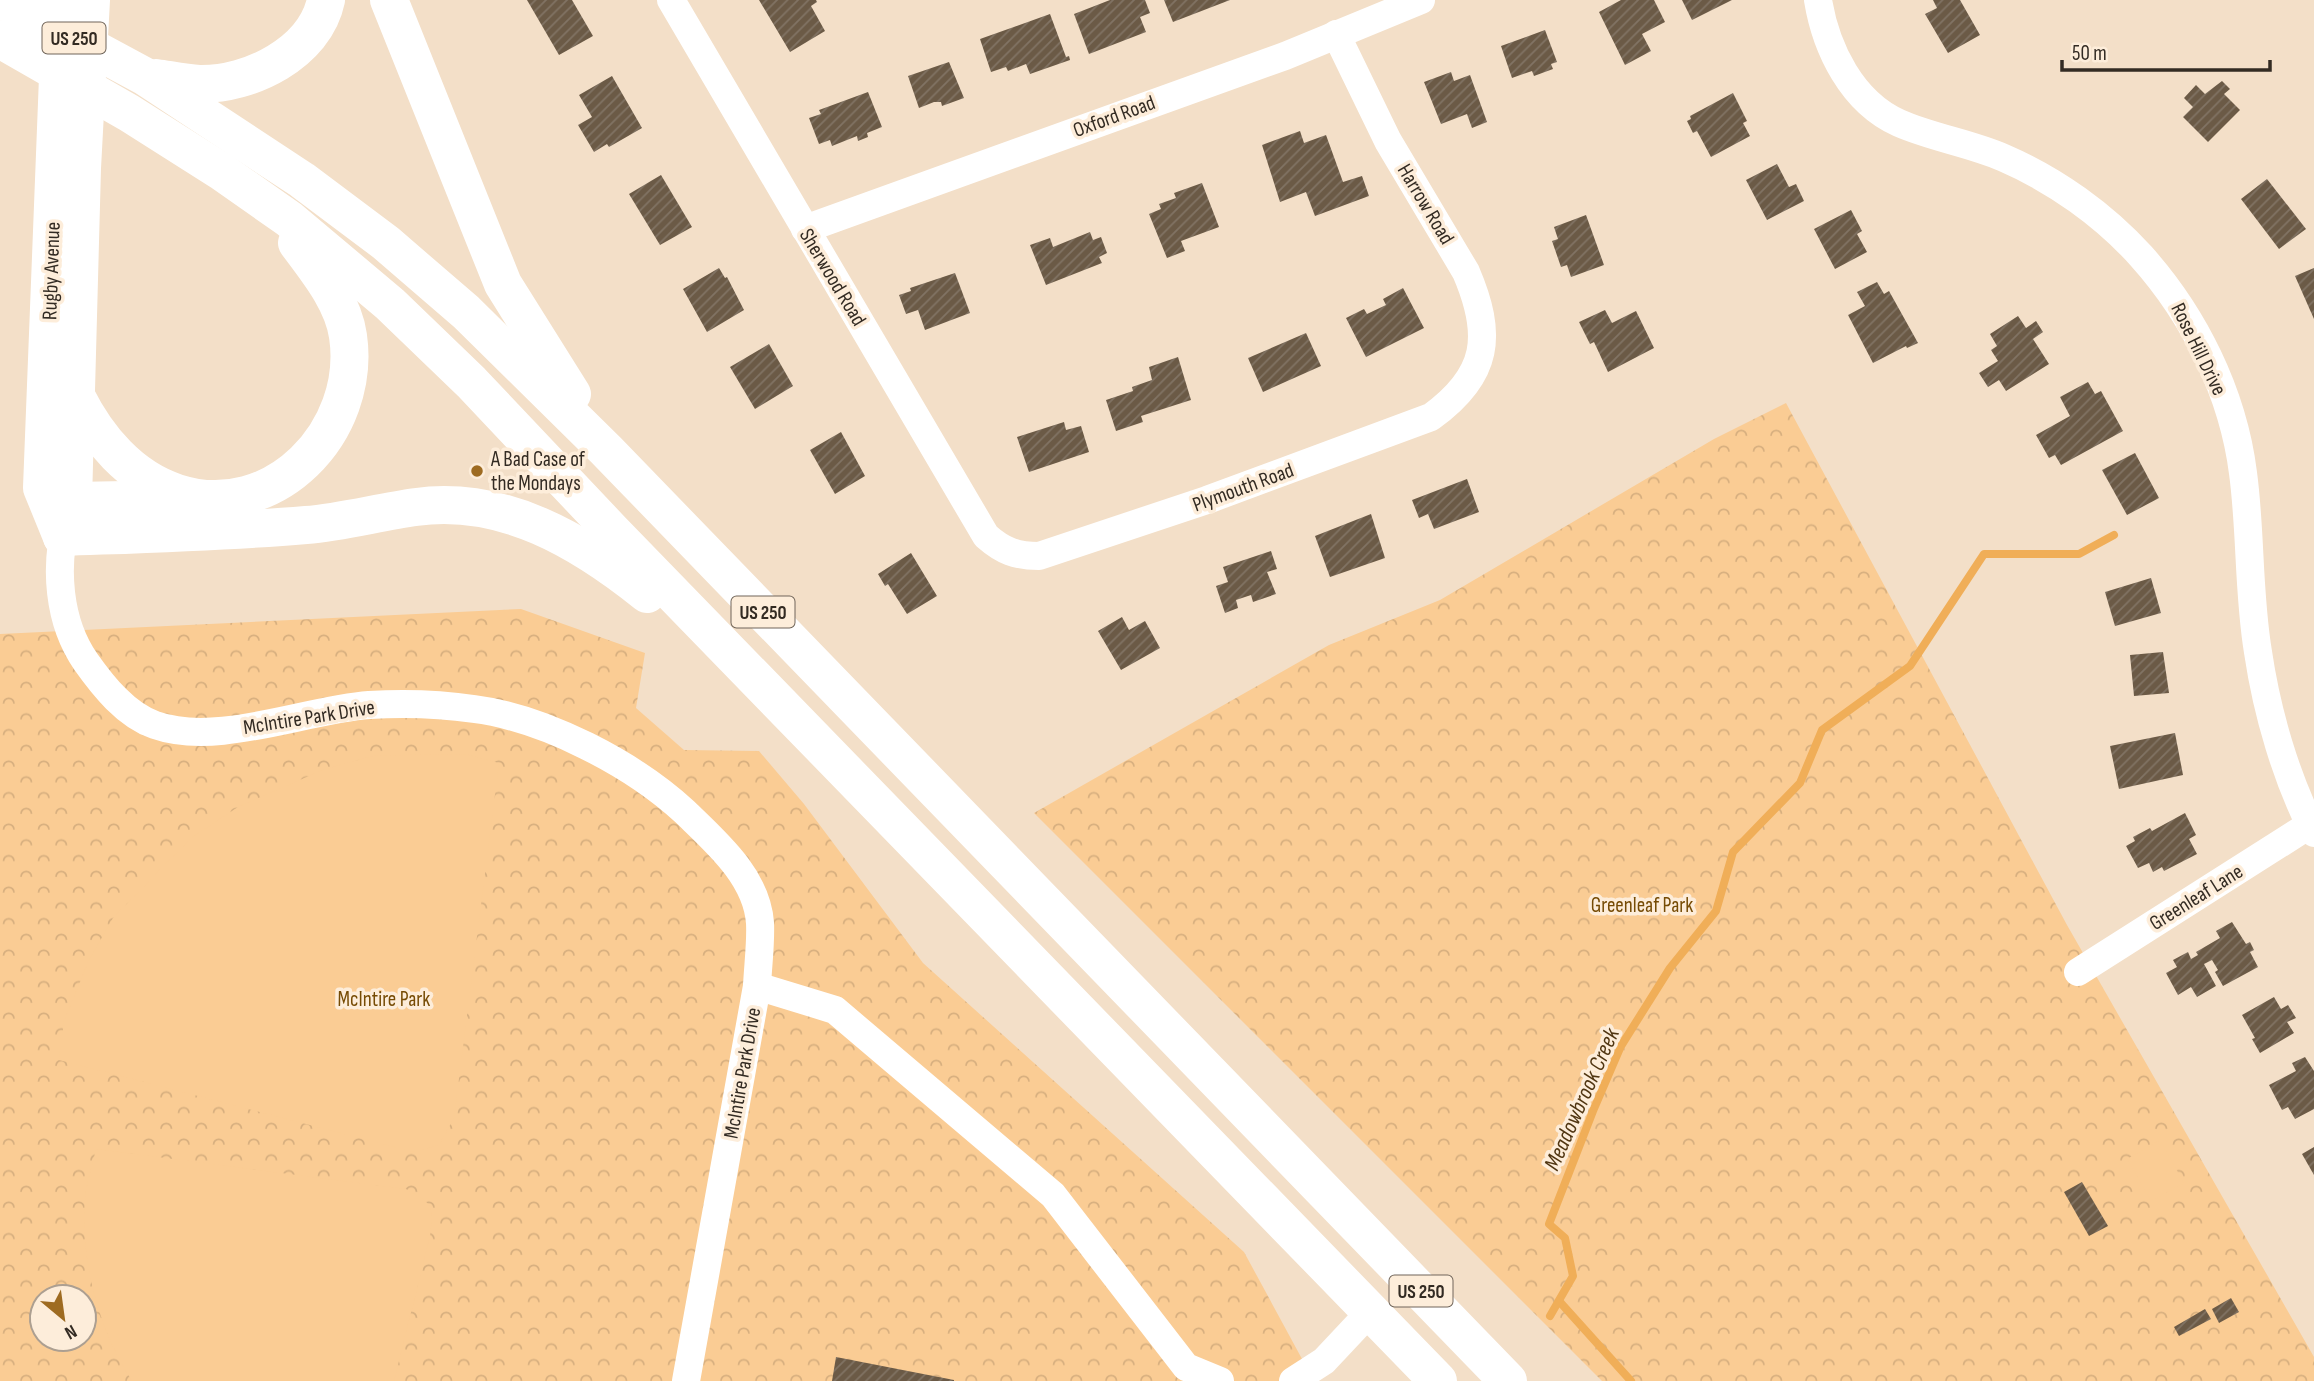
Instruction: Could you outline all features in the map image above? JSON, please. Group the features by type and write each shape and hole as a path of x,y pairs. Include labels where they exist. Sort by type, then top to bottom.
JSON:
{"main road":[{"name":"US 250","path":"3,0 144,76 302,180 386,243 466,312 606,450 1508,1381"},
{"name":"Rugby Avenue","path":"61,0 42,488 62,537"},
{"name":"Rugby Avenue","path":"73,501 82,182 91,0"},
{"path":"144,76 201,84 245,77 277,63 303,43 323,16 326,0"},
{"path":"388,0 503,284 606,450"},
{"name":"US 250","path":"0,39 129,113 222,172 289,219 390,304 471,382 1438,1381"},
{"path":"73,501 239,498 263,489 291,473 316,452 331,431 340,411 350,368 348,334 339,306 314,266 262,201"},
{"path":"76,396 99,436 124,463 150,481 168,489 208,499"},
{"path":"62,537 239,531 317,524 418,506 466,506 506,512 551,530 595,554 712,647 809,734"}],"street":[{"name":"Sherwood Road","path":"671,0 986,536 1001,549"},
{"name":"Oxford Road","path":"805,229 1285,56 1421,0"},
{"name":"Rose Hill Drive","path":"1818,0 1833,52 1850,83 1871,105 1897,122 1968,144 2006,159 2052,183 2103,219 2140,255 2173,296 2195,332 2218,380 2232,419 2243,471 2250,583 2258,653 2273,721 2295,788 2313,827"},
{"name":"Harrow Road","path":"1336,34 1388,141 1466,272 1476,294 1482,324 1482,356 1470,380"},
{"name":"Plymouth Road","path":"1001,549 1019,556 1039,556 1208,500 1432,417 1453,401 1470,380"},
{"name":"McIntire Park Drive","path":"73,501 62,537 64,616 74,645 114,697 139,716 155,725 224,731 368,705 438,705 530,723 582,744 630,770 674,802 713,839 748,881 760,921 757,986 686,1381"},
{"name":"Greenleaf Lane","path":"2078,972 2313,827"},
{"path":"757,986 835,1010 1053,1195 1186,1367 1220,1381"},
{"path":"1293,1381 1324,1361 1370,1312"}],"green space":[{"name":"Greenleaf Park","path":"1786,403 2067,925 2314,1357 2314,1381 1602,1381 1034,813 1329,645 1440,600 1714,439"},
{"name":"McIntire Park","path":"521,609 645,653 636,708 684,750 759,751 804,804 923,963 1244,1252 1314,1381 0,1381 0,634"},
{"path":"469,755 499,763 454,1118 439,1145 414,1152 59,1060 64,1021 89,960 113,918 191,838 238,807 325,769 373,756"},
{"path":"2160,1140 2184,1183 2151,1201 2127,1159"},
{"path":"96,1149 406,1189 422,1198 430,1206 430,1236 394,1381 132,1381 100,1315 98,1283 92,1283 85,1240 87,1186"}],"building":[{"path":"527,0 572,0 593,36 559,55"},
{"path":"759,0 816,0 811,6 825,31 790,52"},
{"path":"1110,0 1145,0 1150,13 1140,17 1146,32 1089,54 1074,14"},
{"path":"1164,0 1230,0 1173,22"},
{"path":"1621,0 1654,0 1665,22 1642,34 1651,51 1625,65 1599,12"},
{"path":"1682,0 1732,0 1692,20"},
{"path":"1933,0 1960,0 1980,35 1948,53 1925,14 1937,8"},
{"path":"1050,14 1066,57 1069,56 1070,60 1030,74 1026,64 1008,71 1006,67 991,72 980,39"},
{"path":"1545,30 1557,62 1551,64 1553,69 1534,76 1532,71 1512,78 1501,46"},
{"path":"949,62 964,98 942,106 941,102 934,102 919,108 908,76"},
{"path":"1451,72 1454,81 1470,75 1487,122 1472,128 1467,114 1441,124 1424,82"},
{"path":"612,76 642,128 609,147 607,144 594,152 578,125 592,117 579,95"},
{"path":"2222,81 2230,89 2224,94 2240,110 2208,142 2183,117 2193,107 2184,98 2196,85 2205,94"},
{"path":"868,92 882,127 867,133 868,137 858,141 857,136 832,146 830,140 819,144 809,118 821,114 819,110"},
{"path":"1733,93 1747,121 1743,123 1750,136 1711,157 1697,131 1693,133 1687,121 1691,119 1690,116"},
{"path":"1300,131 1304,143 1326,135 1343,182 1362,176 1369,196 1315,216 1306,192 1280,202 1262,145"},
{"path":"1777,164 1789,187 1796,184 1804,201 1767,220 1746,180"},
{"path":"661,175 692,227 660,245 629,194"},
{"path":"2267,179 2306,229 2279,249 2241,199"},
{"path":"1202,183 1219,227 1181,241 1185,251 1167,258 1149,214 1161,209 1159,204 1176,198 1174,193"},
{"path":"1851,210 1862,231 1857,234 1867,252 1835,269 1814,229"},
{"path":"1586,215 1604,265 1571,277 1567,265 1561,267 1552,241 1558,239 1554,227"},
{"path":"1090,232 1093,240 1101,237 1107,253 1099,257 1102,263 1046,285 1030,245 1050,238 1053,247"},
{"path":"719,268 725,278 727,277 744,310 707,332 683,289"},
{"path":"2314,268 2314,319 2295,276"},
{"path":"955,273 970,313 925,330 918,310 906,314 899,295 911,291 910,288"},
{"path":"1877,282 1884,294 1889,291 1918,343 1907,348 1906,346 1873,363 1848,315 1865,306 1857,292"},
{"path":"1403,288 1424,328 1366,357 1346,318 1364,309 1367,314 1386,305 1383,299"},
{"path":"1605,310 1612,323 1636,311 1654,348 1608,372 1594,342 1590,344 1579,322"},
{"path":"2018,316 2026,328 2036,321 2043,332 2033,339 2049,364 2006,391 1999,380 1988,387 1979,373 1998,361 1991,350 1997,346 1990,334"},
{"path":"1306,333 1321,366 1263,392 1248,358"},
{"path":"769,344 793,386 755,409 730,367"},
{"path":"1178,357 1191,400 1141,416 1143,422 1116,431 1106,400 1133,391 1132,387 1152,380 1149,367"},
{"path":"2088,382 2095,394 2101,391 2123,431 2061,465 2055,455 2049,458 2036,435 2070,416 2060,397"},
{"path":"1064,422 1066,430 1081,426 1089,452 1029,472 1017,437"},
{"path":"841,432 865,476 835,494 810,450"},
{"path":"2135,453 2159,498 2127,515 2102,470"},
{"path":"1467,479 1479,512 1434,529 1428,514 1419,518 1412,500"},
{"path":"1371,514 1385,558 1330,577 1315,536"},
{"path":"1271,551 1277,569 1267,572 1276,594 1253,602 1251,595 1236,600 1238,608 1225,613 1216,586 1228,582 1223,567"},
{"path":"911,553 937,596 907,614 888,584 885,586 878,574"},
{"path":"2151,578 2161,613 2115,626 2105,592"},
{"path":"1122,617 1129,630 1145,621 1160,648 1121,670 1098,631"},
{"path":"2163,652 2169,693 2134,696 2130,655"},
{"path":"2175,733 2183,775 2119,789 2110,746"},
{"path":"2185,813 2196,835 2189,839 2197,854 2164,871 2162,867 2153,872 2149,863 2138,868 2126,846 2135,841 2133,837 2150,828 2152,831"},
{"path":"2232,922 2246,944 2250,942 2254,950 2250,952 2258,967 2223,986 2212,960 2204,964 2216,986 2197,997 2191,987 2178,995 2166,973 2177,967 2173,960 2188,952 2191,959 2198,955 2196,952 2220,938 2216,931"},
{"path":"2274,997 2281,1009 2288,1005 2296,1018 2287,1022 2294,1033 2260,1053 2242,1015"},
{"path":"2305,1057 2314,1071 2314,1109 2295,1119 2288,1107 2282,1110 2269,1085 2296,1071 2292,1063"},
{"path":"2314,1147 2314,1175 2302,1154"},
{"path":"2082,1182 2108,1226 2089,1236 2064,1192"},
{"path":"2231,1298 2239,1312 2219,1323 2212,1309"},
{"path":"2205,1309 2211,1319 2179,1336 2174,1327"},
{"path":"836,1357 954,1380 954,1381 832,1381"}],"waterway":[{"name":"Meadowbrook Creek","path":"1550,1316 1573,1276 1565,1238 1549,1224 1593,1111 1621,1046 1670,968 1716,911 1733,852 1800,783 1822,730 1910,666 1984,554 2079,554 2114,535"},
{"path":"1559,1301 1631,1381"}],"place":[{"name":"A Bad Case of the Mondays","path":"477,471"}]}
